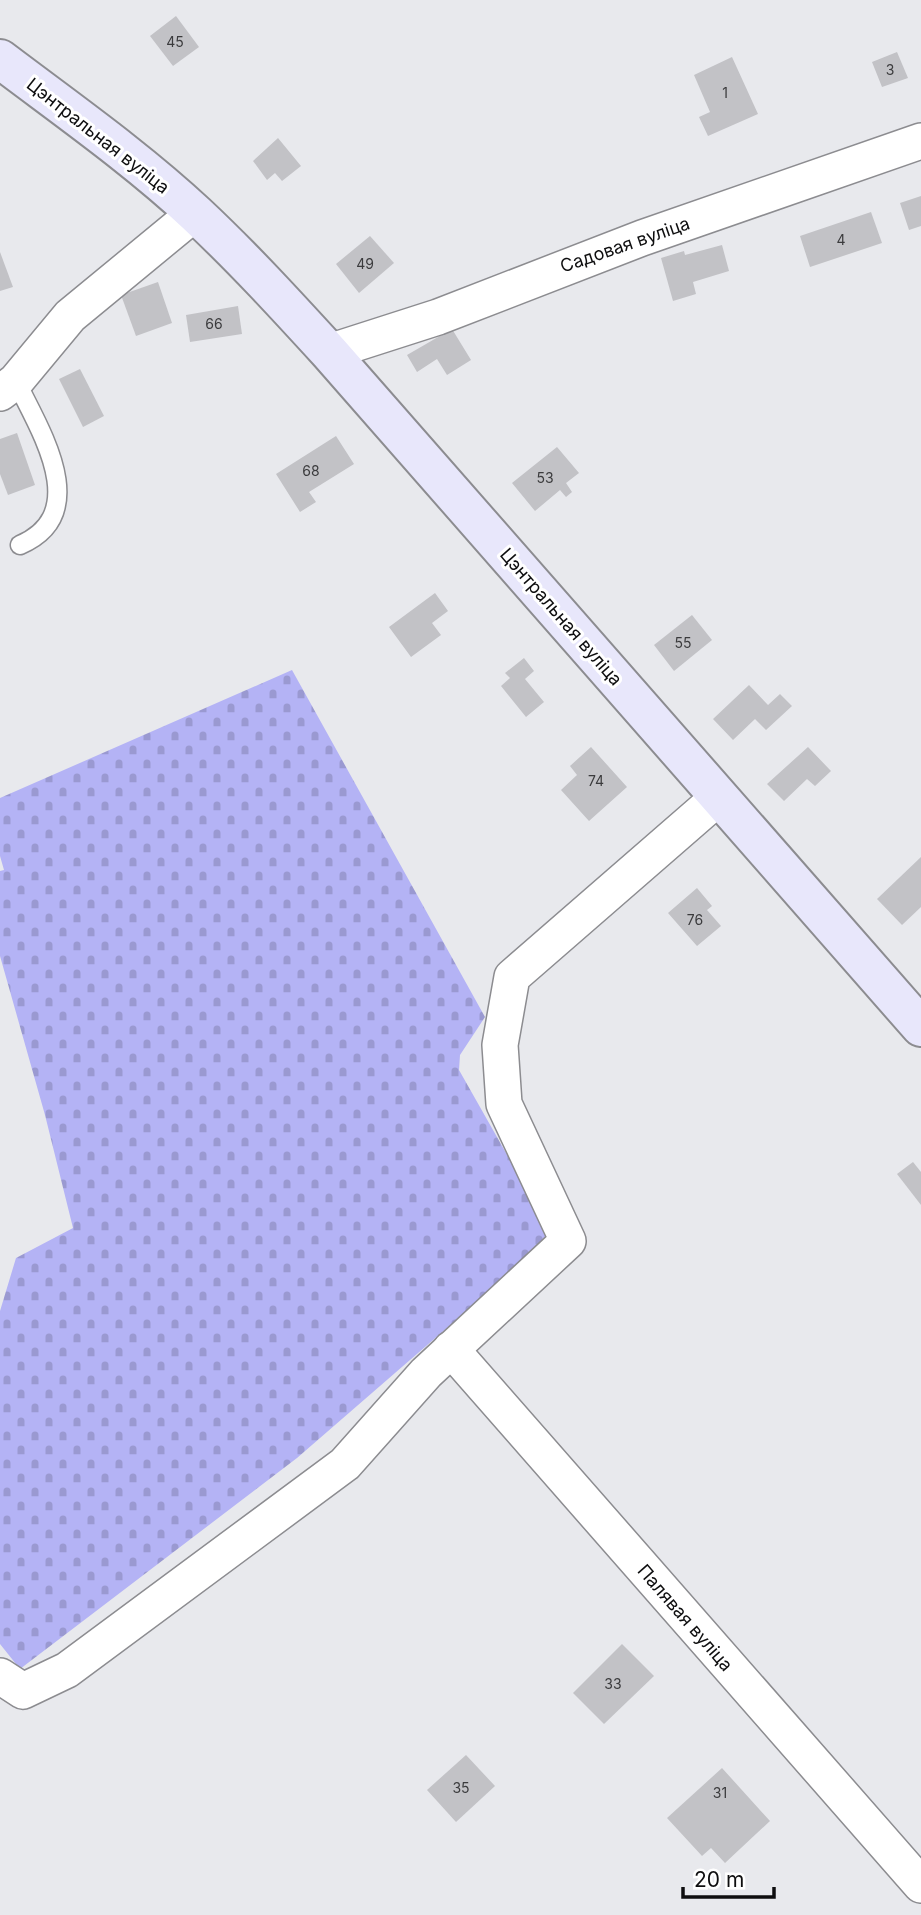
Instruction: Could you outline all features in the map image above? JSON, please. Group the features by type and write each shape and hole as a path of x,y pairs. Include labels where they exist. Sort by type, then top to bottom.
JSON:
{"street":[{"name":"Цэнтральная вуліца","path":"0,59 195,213 329,352 921,1027"},
{"name":"Садовая вуліца","path":"329,352 438,317 578,261 921,141"},
{"path":"8,387 69,316 195,213"},
{"path":"0,1676 23,1691 67,1670 345,1464 426,1373 568,1241 504,1104 500,1045 512,976 719,797"},
{"name":"Палявая вуліца","path":"451,1349 921,1885"}],"lane":[{"path":"8,387 49,451 59,489 50,519 31,540 20,545"}],"green space":[{"path":"292,670 485,1017 460,1055 459,1070 553,1236 297,1458 20,1669 0,1644 0,1311 16,1258 73,1228 45,1115 0,956 0,871 4,870 0,856 0,798"}],"building":[{"path":"176,16 199,47 173,66 150,36"},
{"path":"897,52 908,78 882,87 872,62"},
{"path":"732,57 758,114 708,136 699,117 710,112 694,75"},
{"path":"278,138 301,166 282,181 275,173 267,180 253,161"},
{"path":"921,196 921,226 909,230 900,203"},
{"path":"871,212 882,243 810,267 800,236"},
{"path":"370,236 394,263 359,293 336,264"},
{"path":"722,245 729,271 693,282 696,294 673,301 661,258"},
{"path":"0,252 13,287 0,291"},
{"path":"158,282 172,323 136,336 121,295"},
{"path":"238,306 242,334 190,342 186,315"},
{"path":"452,329 471,360 447,375 437,359 417,372 407,355"},
{"path":"80,369 104,416 83,427 59,379"},
{"path":"17,433 35,485 8,495 0,474 0,439"},
{"path":"336,436 354,464 309,492 316,502 300,512 276,474"},
{"path":"557,447 579,473 566,483 572,492 566,497 560,490 535,511 512,483"},
{"path":"435,593 448,611 432,623 441,635 411,657 389,627"},
{"path":"692,615 712,640 674,671 654,645"},
{"path":"524,658 534,671 525,679 544,702 526,717 501,686 510,678 505,673"},
{"path":"749,685 768,705 780,694 792,706 766,730 755,719 733,740 713,719"},
{"path":"591,747 627,787 589,821 561,790 577,775 570,766"},
{"path":"808,747 831,771 815,786 807,779 784,801 767,784"},
{"path":"921,857 921,907 902,925 877,899"},
{"path":"697,888 712,906 707,910 721,926 697,946 668,913"},
{"path":"913,1162 921,1172 921,1205 897,1174"},
{"path":"622,1644 654,1676 604,1724 573,1693"},
{"path":"466,1755 495,1786 456,1822 427,1790"},
{"path":"722,1768 770,1821 725,1863 711,1848 702,1856 667,1818"}]}
